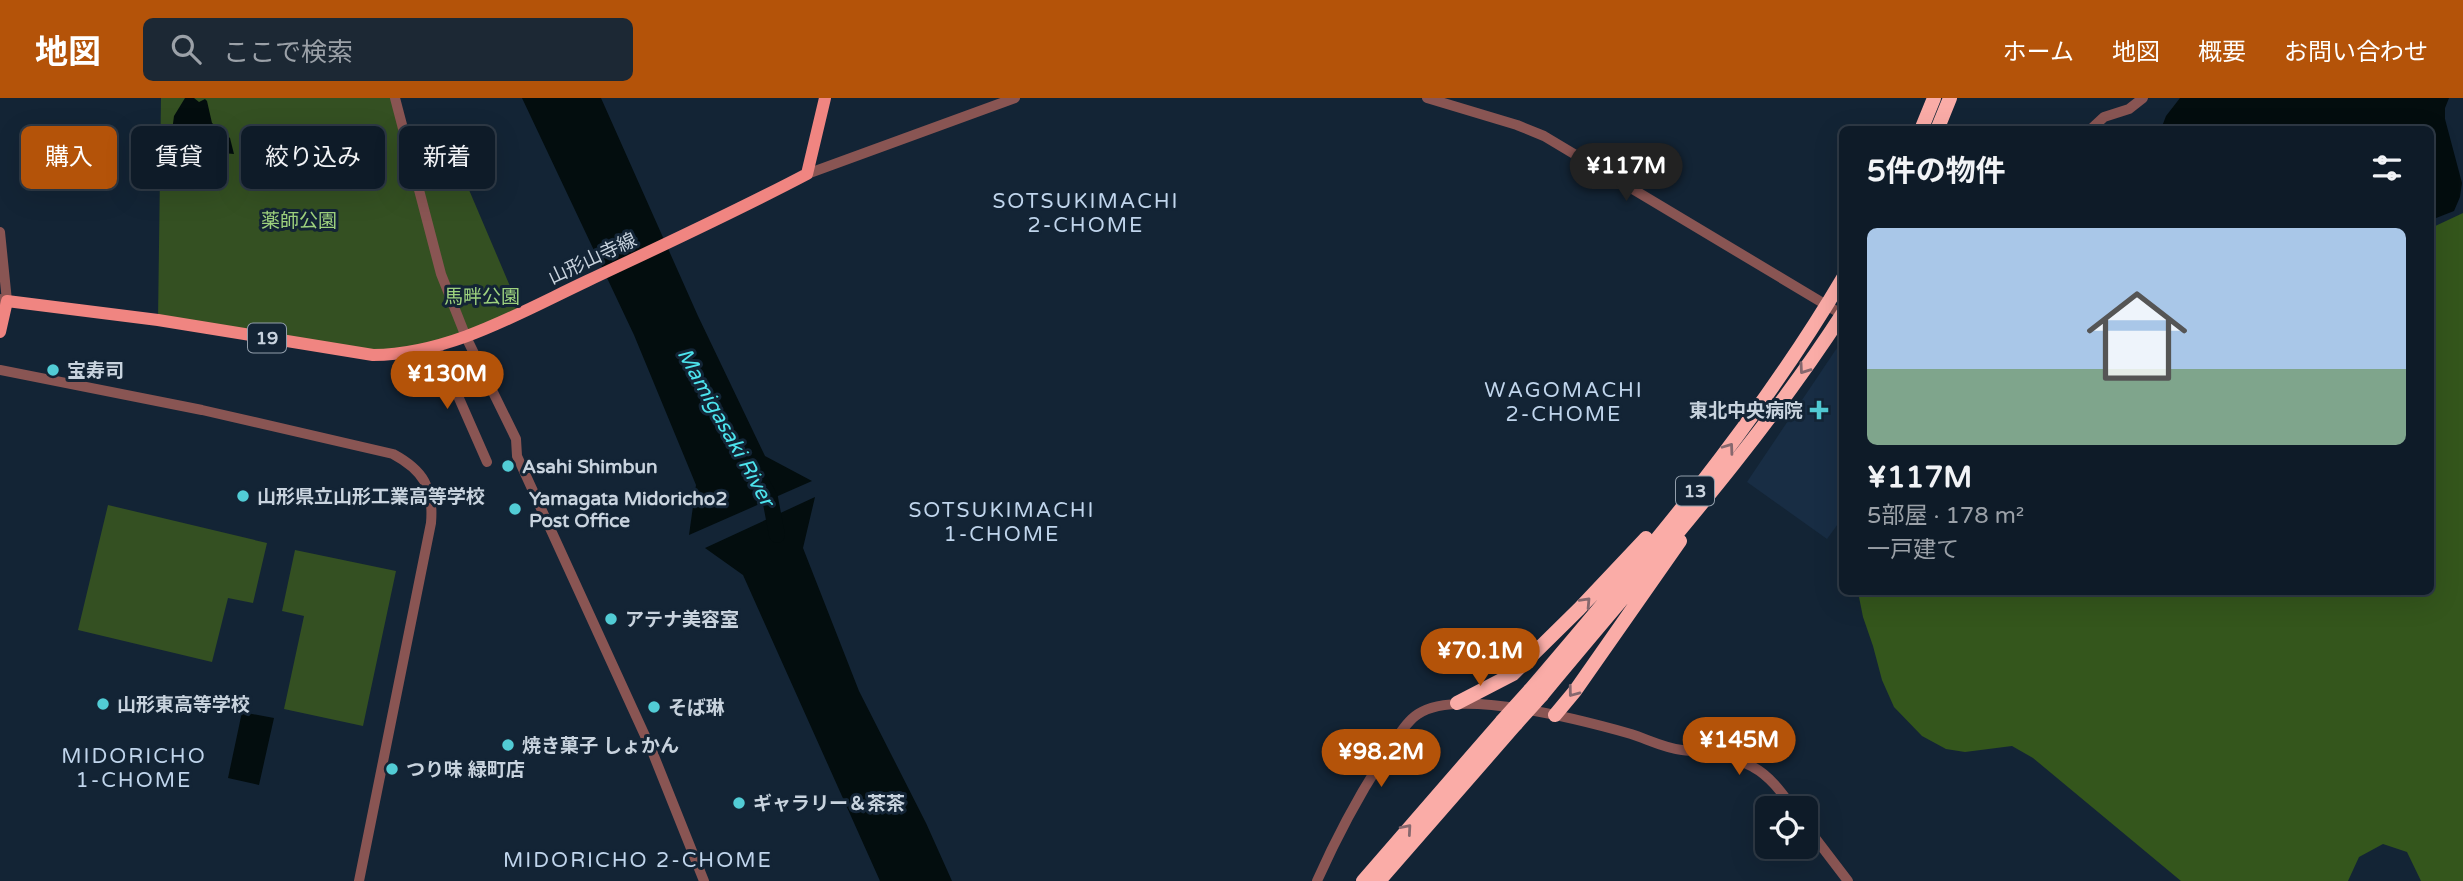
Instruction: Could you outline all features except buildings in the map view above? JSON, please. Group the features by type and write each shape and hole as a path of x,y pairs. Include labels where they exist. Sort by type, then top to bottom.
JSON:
{"highway":[{"path":"1923,126 1934,98"},
{"path":"1939,126 1950,98"},
{"name":"13","path":"1718,473 1839,285"},
{"name":"13","path":"1363,881 1536,693 1718,473 1839,318"},
{"path":"1457,703 1513,674 1718,473"},
{"path":"1555,715 1574,691 1718,473"},
{"name":"13","path":"1379,881 1509,723"}],"main road":[{"path":"807,174 825,98"},
{"name":"山形山寺線","path":"4,300 158,320 373,355 401,354 466,337 743,208 807,174"},
{"path":"0,332 4,300"}],"street":[{"path":"395,98 440,274 466,337 516,439 517,456 652,751 704,881"},
{"path":"807,174 1015,98"},
{"path":"1427,98 1517,125 1544,136 1839,312"},
{"path":"2094,126 2104,117 2129,109 2143,98"},
{"path":"0,232 4,300"},
{"path":"436,346 487,462"},
{"path":"0,370 214,413 393,454 412,464 421,476 429,489 431,523 359,881"},
{"path":"1317,881 1347,816 1369,778 1405,727 1416,715 1434,705 1479,704 1555,715 1681,750 1703,751 1735,758 1756,768 1783,796"},
{"path":"1818,842 1848,881"}],"shaded area":[{"name":"東北中央病院","path":"1839,345 1839,522 1827,539 1747,482"}],"green space":[{"name":"薬師公園","path":"161,98 391,98 400,126 399,189 469,189 521,312 401,354 158,320 160,189 227,189 227,126 161,126"},
{"path":"2463,213 2463,881 2421,881 2407,852 2383,844 2359,857 2348,881 2181,881 2033,758 2012,746 1965,752 1946,749 1922,736 1894,707 1882,680 1859,595 2434,595 2434,227"},
{"path":"108,505 267,543 253,603 228,598 212,662 78,630"},
{"path":"295,550 396,571 363,726 284,709 304,616 282,611"}],"water":[{"path":"185,98 194,98 199,102 205,99 212,123 216,126 173,126 174,116"},
{"path":"522,98 601,98 698,316 765,456 812,481 689,535 696,485 634,335"},
{"path":"2180,98 2449,98 2445,119 2462,183 2460,197 2454,211 2434,219 2434,126 2162,126 2166,116"},
{"path":"227,136 230,138 234,154 227,153"},
{"path":"815,497 803,548 859,691 926,823 952,881 880,881 743,575 705,548"},
{"path":"242,712 274,718 259,785 228,778"}],"waterway":[{"name":"Mamigasaki River","path":"760,480 770,498 777,535"}],"place":[{"name":"宝寿司","path":"53,370"},
{"name":"東北中央病院","path":"1819,410"},
{"name":"Asahi Shimbun","path":"508,466"},
{"name":"山形県立山形工業高等学校","path":"243,496"},
{"name":"Yamagata Midoricho2 Post Office","path":"515,509"},
{"name":"アテナ美容室","path":"611,619"},
{"name":"山形東高等学校","path":"103,704"},
{"name":"そば琳","path":"654,707"},
{"name":"焼き菓子 しょかん","path":"508,745"},
{"name":"つり味 緑町店","path":"392,769"},
{"name":"ギャラリー＆茶茶","path":"739,803"}],"district":[{"name":"SOTSUKIMACHI 2-CHOME","path":"1086,213"},
{"name":"WAGOMACHI 2-CHOME","path":"1564,402"},
{"name":"SOTSUKIMACHI 1-CHOME","path":"1002,522"},
{"name":"MIDORICHO 1-CHOME","path":"134,768"},
{"name":"MIDORICHO 2-CHOME","path":"638,860"}],"park label":[{"name":"馬畔公園","path":"482,296"}]}
